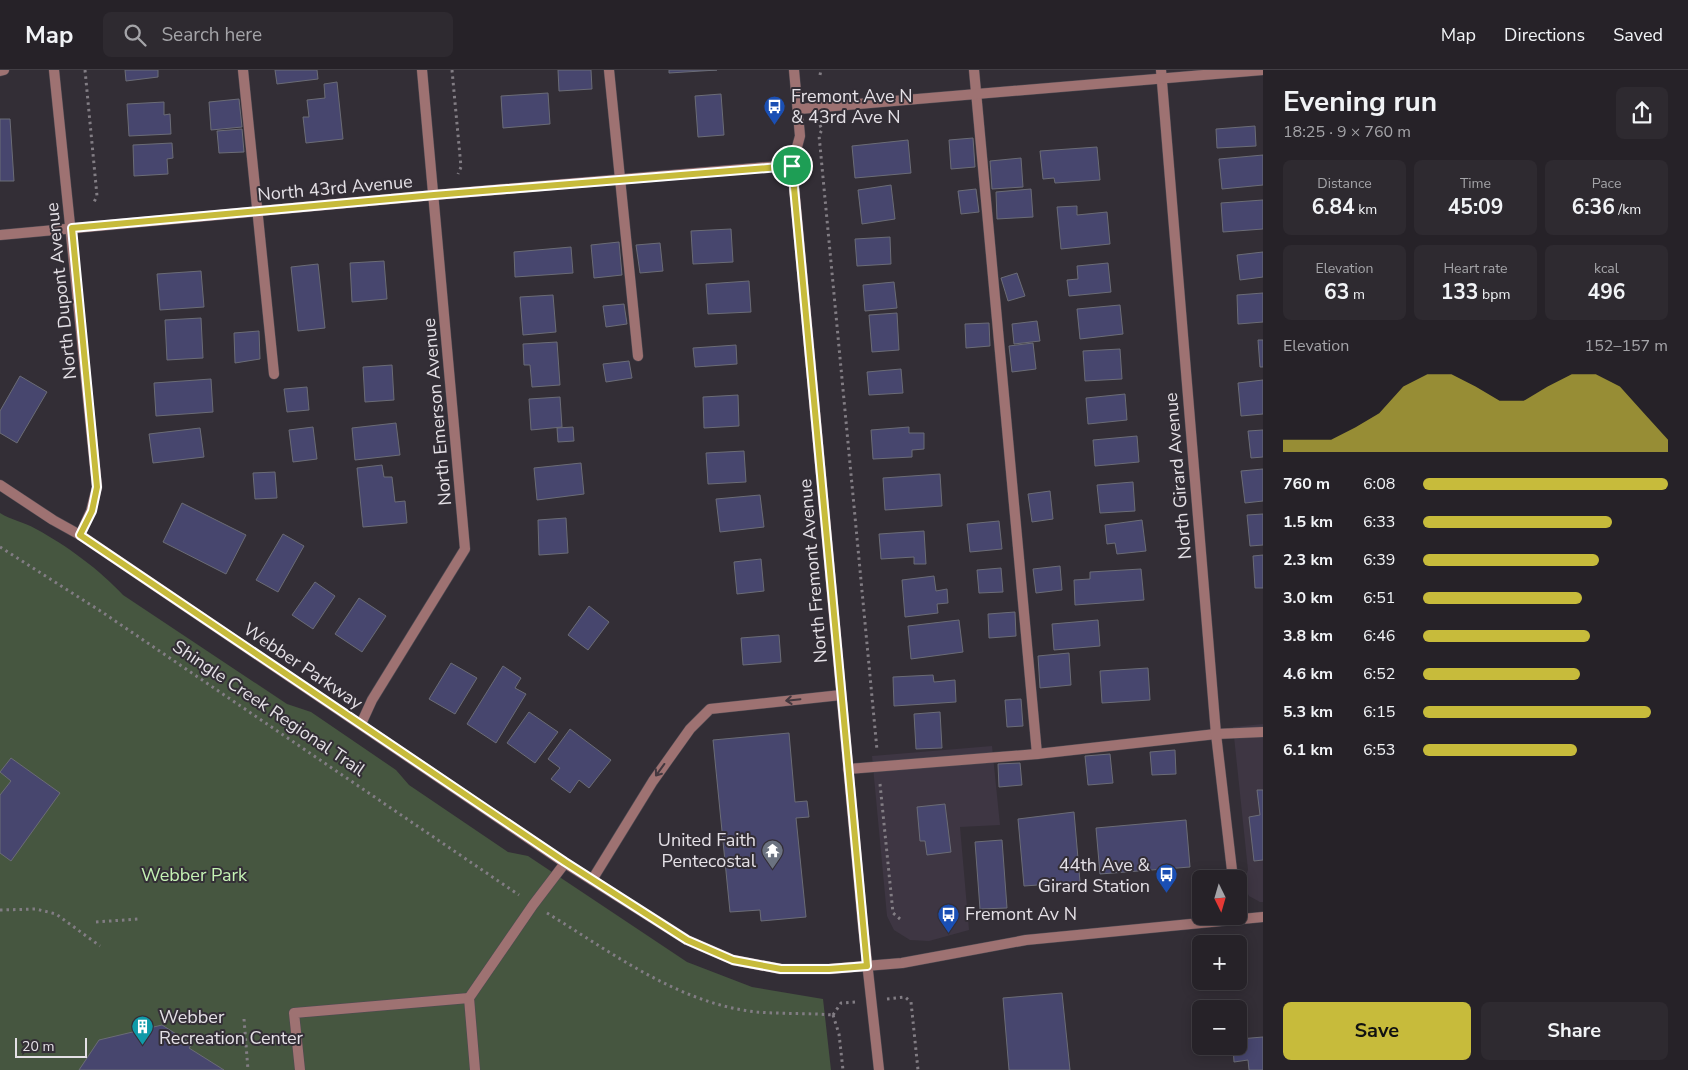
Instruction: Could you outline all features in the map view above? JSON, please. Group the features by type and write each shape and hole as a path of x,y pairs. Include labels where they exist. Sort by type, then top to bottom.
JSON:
{"street":[{"name":"North Dupont Avenue","path":"54,70 72,228 97,487 92,511 80,535"},
{"path":"243,70 274,374"},
{"name":"North Emerson Avenue","path":"361,724 372,700 465,549 422,70"},
{"path":"609,70 638,356"},
{"name":"North Fremont Avenue","path":"794,70 800,136 792,166 848,770 879,1070"},
{"path":"974,70 1037,754"},
{"path":"799,109 976,94 1161,74 1263,70"},
{"name":"North Girard Avenue","path":"1161,74 1216,734 1232,870"},
{"name":"North 43rd Avenue","path":"0,234 619,179 792,166"},
{"name":"Webber Parkway","path":"0,485 52,520 80,535 592,880 687,940 733,960 781,969 829,969 867,966 902,963 1026,940 1192,923"},
{"path":"592,880 652,780 690,729 710,709 841,694"},
{"path":"848,770 1037,754 1216,734 1263,732"},
{"path":"476,1070 469,998 532,904 565,862"},
{"name":"Webber Parkway","path":"1248,918 1263,917"},
{"path":"300,1070 294,1013 469,998"}],"path":[{"path":"85,70 97,196 93,204"},
{"path":"452,70 461,167 458,174"},
{"path":"820,75 821,70"},
{"path":"820,125 822,130 819,135 893,913 900,919"},
{"name":"Shingle Creek Regional Trail","path":"0,547 118,623 519,896"},
{"path":"0,910 36,909 56,914 100,946"},
{"path":"545,912 666,984 698,996 756,1012 833,1015"},
{"path":"96,922 138,919"},
{"path":"905,998 911,1002 918,1070"},
{"path":"833,1015 841,1003"},
{"path":"833,1015 839,1034 843,1070"},
{"path":"244,1019 248,1070"}],"shaded area":[{"path":"1263,724 1263,902 1248,894 1248,870 1233,727"},
{"path":"992,746 1000,825 960,827 969,930 929,941 910,940 894,930 887,916 872,756"}],"green space":[{"name":"Webber Park","path":"0,513 31,527 59,543 93,567 123,595 287,704 311,712 396,770 409,785 508,852 528,856 687,962 752,987 823,999 831,1070 0,1070"}],"building":[{"path":"125,70 158,70 158,77 126,81"},
{"path":"275,70 317,70 318,79 277,84"},
{"path":"558,70 591,70 592,89 559,91"},
{"path":"669,70 717,70 669,73"},
{"path":"337,82 343,139 306,143 303,117 309,117 307,100 325,98 324,84"},
{"path":"548,93 550,124 503,128 501,96"},
{"path":"721,94 724,135 698,137 695,96"},
{"path":"239,99 242,127 211,130 209,102"},
{"path":"164,102 164,115 170,114 171,134 129,136 127,104"},
{"path":"0,119 10,119 14,181 0,181"},
{"path":"1255,126 1256,146 1217,148 1216,129"},
{"path":"242,129 244,152 219,153 217,131"},
{"path":"973,138 975,167 951,169 949,140"},
{"path":"908,140 911,173 855,178 852,146"},
{"path":"172,143 173,158 167,159 168,174 134,176 133,145"},
{"path":"1097,147 1100,180 1055,183 1054,178 1043,179 1040,151"},
{"path":"1263,155 1263,185 1222,189 1219,159"},
{"path":"1021,158 1023,187 992,189 990,161"},
{"path":"891,185 895,219 862,224 858,190"},
{"path":"976,189 979,212 961,214 958,191"},
{"path":"1031,189 1033,217 997,219 996,192"},
{"path":"1263,200 1263,229 1223,232 1221,203"},
{"path":"1077,206 1077,215 1107,212 1110,244 1061,249 1057,207"},
{"path":"731,229 733,262 693,264 691,231"},
{"path":"890,237 891,264 857,266 855,239"},
{"path":"619,242 622,275 594,278 591,245"},
{"path":"660,243 663,271 640,273 636,245"},
{"path":"571,247 573,273 515,277 514,252"},
{"path":"1263,252 1263,277 1240,280 1237,255"},
{"path":"384,261 387,299 352,302 350,263"},
{"path":"1108,263 1111,292 1069,296 1067,280 1078,279 1077,266"},
{"path":"318,264 325,328 298,331 291,267"},
{"path":"201,271 204,307 160,310 157,274"},
{"path":"1017,273 1025,296 1008,301 1001,278"},
{"path":"749,281 751,312 708,314 706,284"},
{"path":"894,282 897,308 865,311 863,285"},
{"path":"1263,293 1263,322 1238,324 1237,295"},
{"path":"553,295 556,332 523,335 520,297"},
{"path":"624,304 627,324 606,327 603,306"},
{"path":"1120,305 1123,334 1080,339 1077,309"},
{"path":"897,313 899,350 872,352 869,315"},
{"path":"201,318 203,358 167,360 165,320"},
{"path":"1037,321 1040,341 1014,344 1012,324"},
{"path":"989,323 990,346 966,348 965,324"},
{"path":"259,331 260,359 235,363 234,333"},
{"path":"1258,340 1263,340 1263,367 1260,367"},
{"path":"557,342 560,385 532,387 530,365 524,365 523,344"},
{"path":"1033,343 1036,369 1012,372 1009,346"},
{"path":"736,345 737,364 695,367 693,348"},
{"path":"1120,349 1122,379 1085,381 1083,351"},
{"path":"629,361 632,378 606,382 603,364"},
{"path":"392,365 394,400 365,402 363,367"},
{"path":"901,369 903,393 869,395 867,372"},
{"path":"20,376 47,392 17,443 0,433 0,411"},
{"path":"211,379 213,412 156,416 154,383"},
{"path":"1263,380 1263,414 1241,416 1238,383"},
{"path":"307,387 309,410 287,412 284,389"},
{"path":"1125,394 1127,420 1088,424 1086,398"},
{"path":"738,395 739,426 704,428 703,397"},
{"path":"560,397 562,427 531,430 529,399"},
{"path":"396,423 400,455 355,460 352,428"},
{"path":"313,427 317,459 293,462 289,430"},
{"path":"573,427 574,441 558,442 557,428"},
{"path":"909,427 909,433 924,433 924,449 912,450 912,457 873,459 871,430"},
{"path":"200,428 204,457 153,463 149,434"},
{"path":"1263,430 1263,457 1251,458 1248,431"},
{"path":"1137,436 1139,462 1095,466 1093,440"},
{"path":"744,451 746,482 708,484 706,453"},
{"path":"581,463 584,494 537,500 534,468"},
{"path":"382,465 384,477 392,477 395,502 405,501 407,523 363,527 357,468"},
{"path":"1263,469 1263,501 1245,503 1241,471"},
{"path":"275,472 277,498 255,499 253,473"},
{"path":"940,474 942,506 885,510 883,478"},
{"path":"1133,482 1135,511 1100,513 1097,485"},
{"path":"1050,491 1053,519 1032,522 1028,494"},
{"path":"760,495 764,527 720,532 716,499"},
{"path":"182,503 246,535 226,574 163,542"},
{"path":"1263,514 1263,545 1250,546 1247,515"},
{"path":"566,518 568,553 539,555 538,520"},
{"path":"1142,520 1146,551 1117,554 1115,543 1107,544 1105,525"},
{"path":"999,521 1002,549 970,552 967,524"},
{"path":"924,531 926,564 914,564 914,557 881,559 879,534"},
{"path":"283,534 304,546 278,592 256,580"},
{"path":"1263,555 1263,588 1255,588 1253,556"},
{"path":"761,559 764,591 737,594 734,562"},
{"path":"1060,566 1062,590 1036,593 1033,569"},
{"path":"1001,568 1003,592 979,593 977,570"},
{"path":"1141,569 1144,600 1075,605 1074,580 1090,579 1090,572"},
{"path":"934,576 936,591 947,589 948,603 937,604 938,613 905,617 902,580"},
{"path":"315,582 335,596 313,629 292,615"},
{"path":"359,598 386,616 362,652 335,634"},
{"path":"589,606 609,622 588,650 568,635"},
{"path":"1015,612 1016,636 989,638 988,614"},
{"path":"959,620 963,652 911,659 908,626"},
{"path":"1098,620 1100,646 1054,650 1052,624"},
{"path":"779,635 781,662 743,665 741,638"},
{"path":"1069,653 1071,685 1040,688 1038,656"},
{"path":"451,663 477,678 455,714 429,699"},
{"path":"503,666 521,678 515,688 526,694 496,743 467,724"},
{"path":"1148,668 1150,700 1102,703 1100,671"},
{"path":"933,675 934,682 955,680 956,702 894,706 893,677"},
{"path":"1021,699 1023,726 1007,727 1005,700"},
{"path":"529,712 558,732 535,763 507,743"},
{"path":"940,712 942,748 916,749 914,714"},
{"path":"570,729 611,760 589,788 579,780 570,793 551,779 560,768 548,759"},
{"path":"789,733 795,802 807,801 809,817 796,818 806,917 761,921 760,910 730,912 713,740"},
{"path":"1175,750 1176,774 1152,775 1150,752"},
{"path":"1110,754 1113,783 1088,785 1085,756"},
{"path":"11,758 60,793 11,861 0,853 0,795 11,781 0,772"},
{"path":"1020,763 1022,785 999,787 998,764"},
{"path":"1257,790 1263,790 1263,860 1254,861 1249,817 1260,815"},
{"path":"945,804 951,852 927,855 925,841 920,841 917,807"},
{"path":"1074,812 1080,882 1024,886 1018,819"},
{"path":"1186,820 1190,867 1100,874 1096,828"},
{"path":"1002,840 1007,908 980,909 975,842"},
{"path":"1062,993 1070,1070 1009,1070 1003,998"},
{"name":"Webber Recreation Center","path":"162,1025 192,1044 189,1048 224,1070 79,1070 99,1040"},
{"path":"1263,1037 1263,1070 1249,1070 1248,1060 1234,1062 1234,1055 1247,1055 1247,1038"}],"place":[{"name":"Fremont Ave N & 43rd Ave N","path":"775,125"},
{"name":"United Faith Pentecostal","path":"772,869"},
{"name":"44th Ave & Girard Station","path":"1166,894"},
{"name":"Fremont Av N","path":"949,933"},
{"name":"Webber Recreation Center","path":"143,1046"}],"route":[{"path":"792,166 867,966 829,969 781,969 733,960 687,940 565,862 80,535 92,511 97,487 72,228 619,179 792,166"}]}
